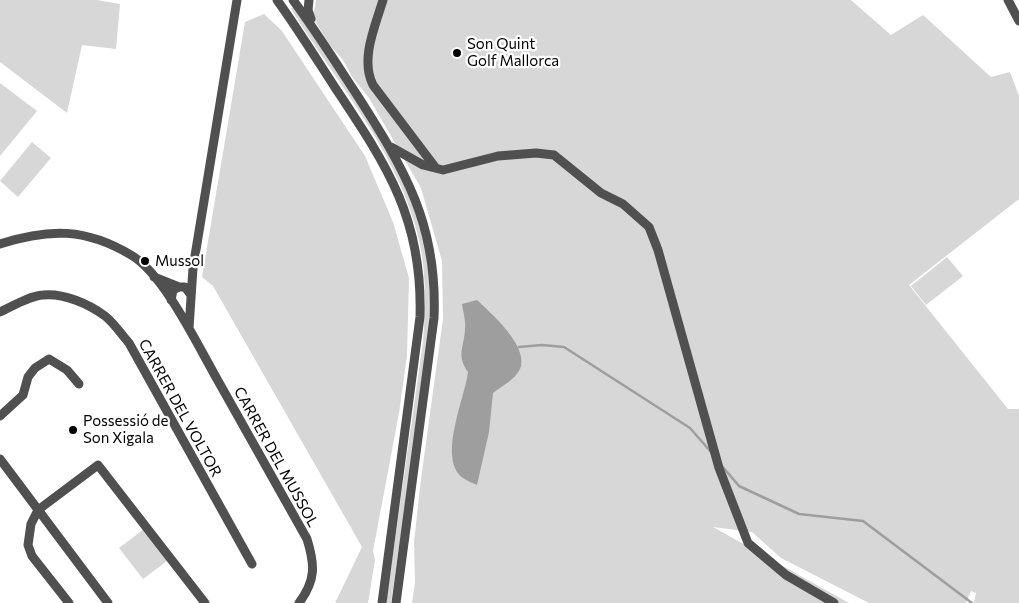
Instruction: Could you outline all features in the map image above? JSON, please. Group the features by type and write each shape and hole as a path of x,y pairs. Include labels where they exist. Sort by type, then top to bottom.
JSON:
{"street":[{"path":"189,329 193,268 237,0"},
{"path":"277,0 381,158 406,213 415,243 420,274 420,317 382,603"},
{"path":"294,0 391,147 420,209 428,241 435,297 429,366 396,603"},
{"path":"309,0 308,10 313,27"},
{"path":"384,0 372,38 366,72 373,85 435,167"},
{"path":"1008,0 1019,21"},
{"path":"391,147 423,165 442,170 498,156 536,153 554,155 601,193 623,204 649,227 658,250 719,468 748,543 786,575 834,603"},
{"name":"CARRER DEL MUSSOL","path":"0,244 41,233 63,232 98,240 132,255 154,277 189,329 307,539 314,562 309,589 299,603"},
{"path":"191,299 185,306 173,303 173,290 180,287 193,268"},
{"name":"CARRER DEL MUSSOL","path":"154,277 180,287"},
{"path":"180,287 188,289 191,299"},
{"name":"CARRER DEL VOLTOR","path":"0,312 42,295 60,296 82,303 106,316 129,342 252,564"},
{"path":"0,416 23,395 28,376 35,368 48,359 67,370 79,384"},
{"path":"0,459 108,603"},
{"path":"69,603 32,556 28,545 31,524 38,510 98,465 205,603"}],"shaded area":[{"path":"0,0 97,0 120,4 116,49 82,45 67,113 0,62"},
{"path":"316,0 851,0 891,35 923,15 991,77 1010,72 1019,96 1019,199 909,285 1008,409 1019,409 1019,603 974,603 976,593 971,591 966,603 869,603 781,558 752,532 713,527 849,603 412,603 415,583 414,542 443,319 442,261 421,188 369,98 352,77 343,60 329,44 313,18"},
{"path":"294,7 360,106 391,157 415,211 428,265 430,292 427,348 391,603 386,603 423,342 425,298 422,254 415,225 393,168 362,115 293,12 291,8"},
{"path":"264,14 282,31 365,156 393,222 409,278 407,356 399,413 373,551 375,560 368,603 335,603 362,547 213,286 202,277 245,22"},
{"path":"0,83 37,111 0,156"},
{"path":"32,142 51,158 18,197 0,181"},
{"path":"947,257 963,276 926,305 911,286"},
{"path":"477,300 507,330 513,339 521,357 521,366 517,374 493,393 489,432 477,485 463,478 456,469 452,457 452,443 468,372 462,361 465,320 462,304"},
{"path":"144,529 167,561 143,579 119,548"}],"waterway":[{"path":"519,347 542,345 564,347 690,428 711,452"},
{"path":"722,466 739,486 799,514 863,521 972,603"}],"place":[{"name":"Son Quint Golf Mallorca","path":"457,53"},
{"name":"Mussol","path":"145,261"},
{"name":"Possessió de Son Xigala","path":"73,430"}]}
